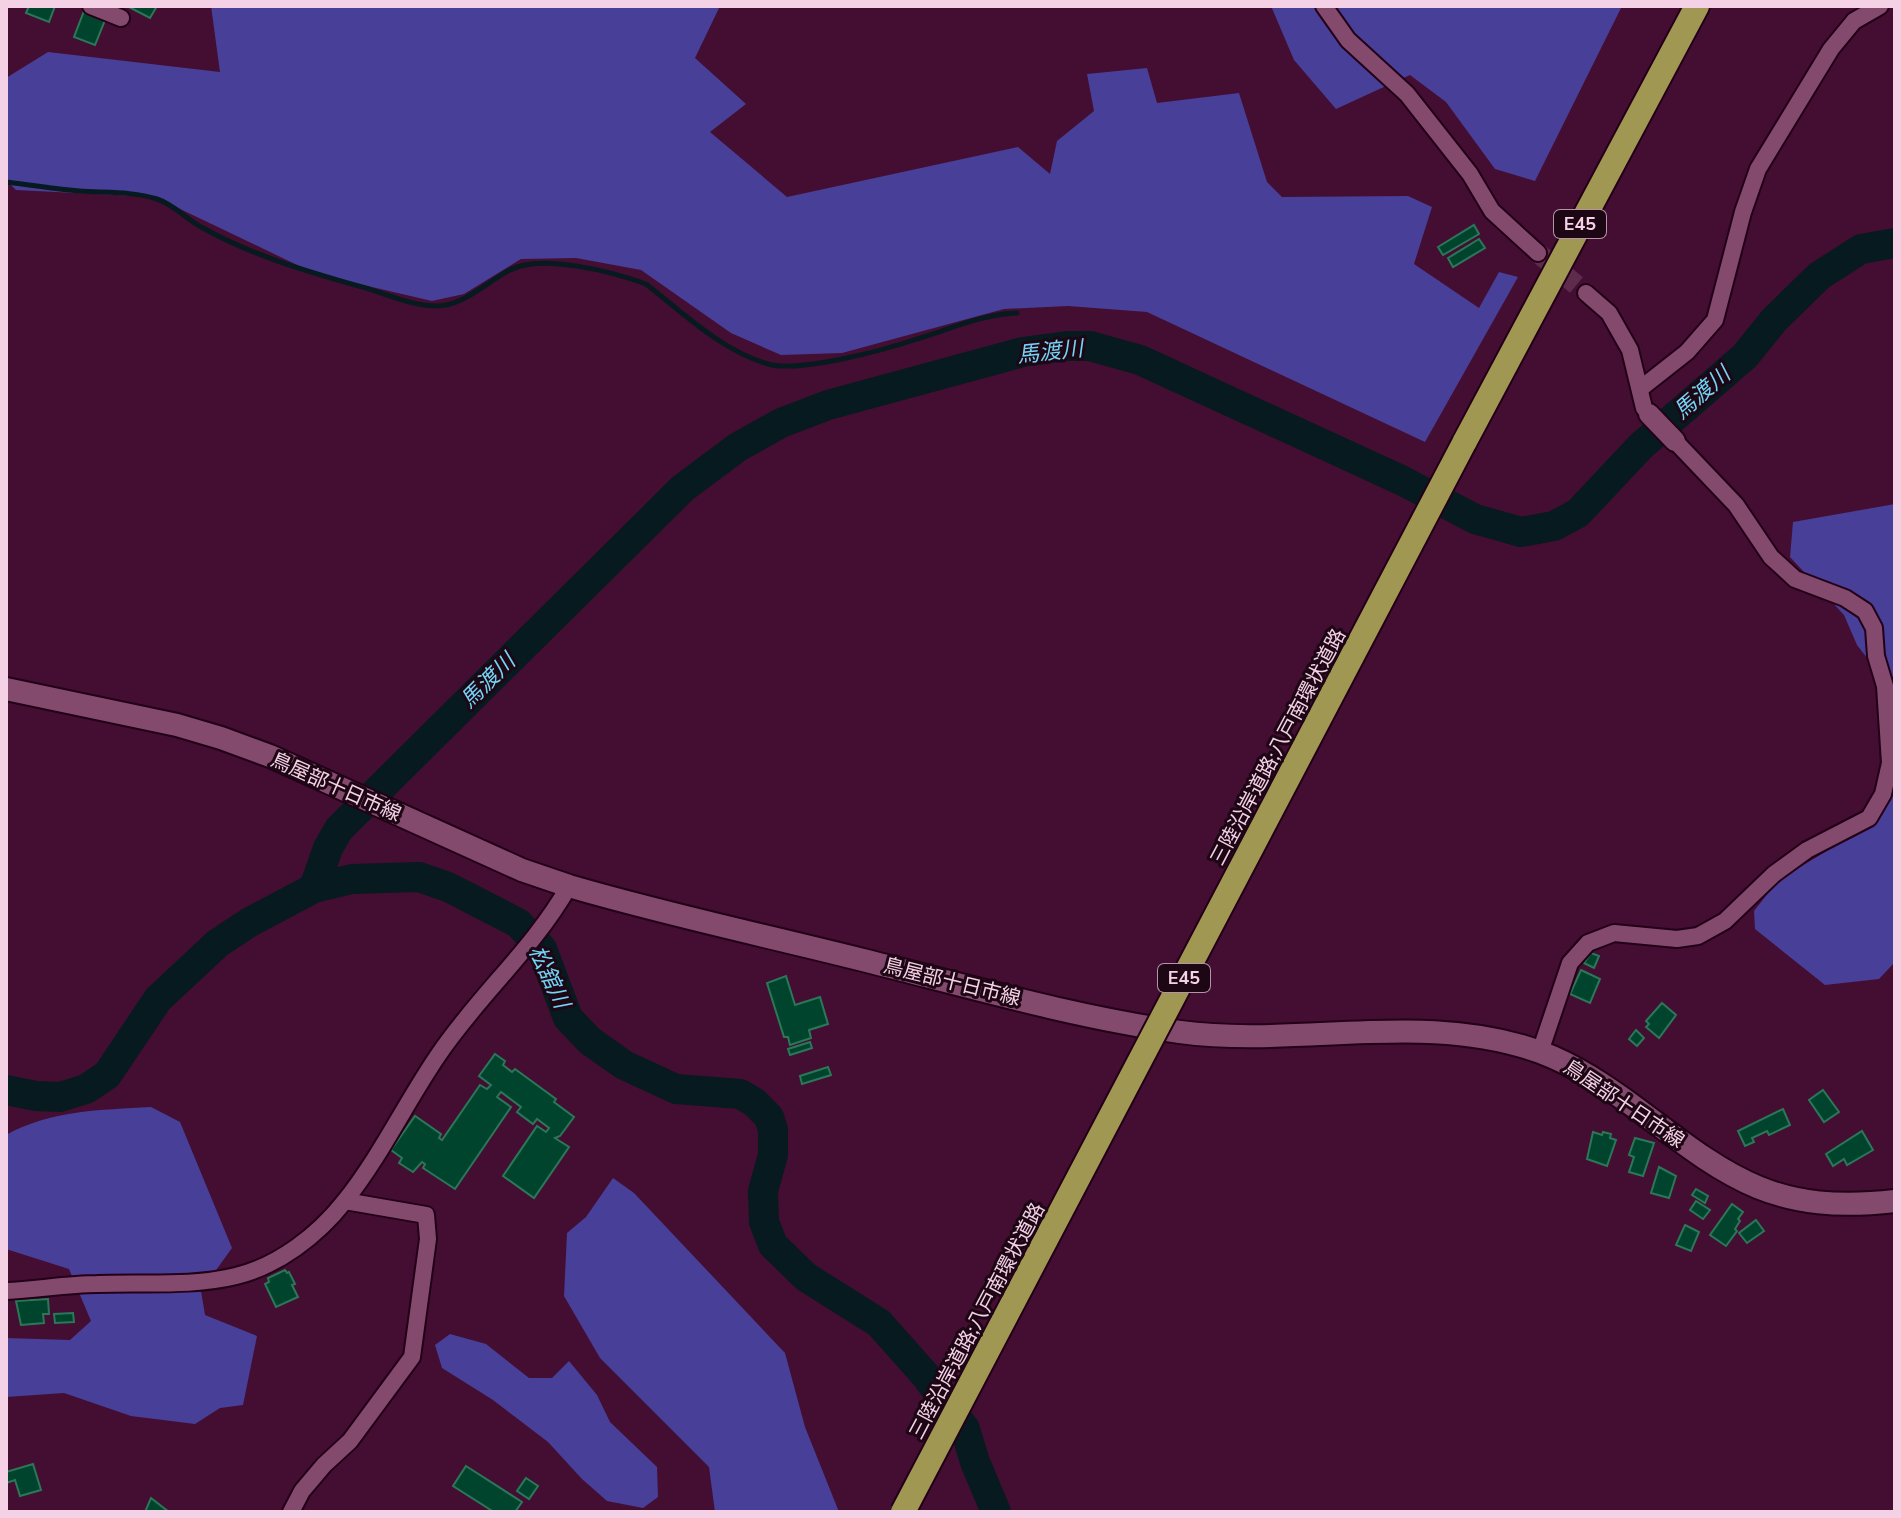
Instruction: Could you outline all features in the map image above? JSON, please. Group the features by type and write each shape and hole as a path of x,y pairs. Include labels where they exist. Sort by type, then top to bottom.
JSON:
{"highway":[{"name":"三陸沿岸道路;八戸南環状道路","path":"903,1512 1697,6"}],"main road":[{"name":"鳥屋部十日市線","path":"6,689 177,725 221,738 270,756 522,870 569,886 1057,1009 1226,1036 1426,1032 1464,1034 1510,1042 1562,1060 1593,1078 1720,1170 1745,1184 1769,1193 1828,1204 1895,1201"}],"street":[{"path":"91,6 121,18"},
{"path":"1324,6 1348,40 1407,94 1470,174 1492,211 1538,253"},
{"path":"1640,389 1687,352 1715,320 1743,212 1758,169 1831,49 1854,21 1880,6"},
{"path":"1540,1052 1570,963 1588,943 1614,933 1677,939 1698,936 1725,921 1774,874 1807,850 1869,818 1883,794 1890,763 1885,686 1876,656 1874,628 1865,611 1845,598 1795,579 1771,557 1736,505 1644,408 1630,350 1609,313 1586,293"},
{"path":"6,1291 233,1277 256,1271 301,1243 322,1227 345,1201 441,1051 545,925 569,886"},
{"path":"291,1512 302,1491 350,1441 412,1357 428,1239 426,1215 345,1201"}],"shaded area":[{"path":"211,6 720,6 695,58 746,104 710,132 787,197 1018,147 1050,174 1057,141 1094,111 1087,74 1147,68 1157,103 1239,93 1267,182 1282,197 1408,196 1432,207 1414,264 1479,308 1499,272 1518,277 1425,442 1147,312 1068,306 1004,309 842,353 781,355 731,333 641,270 576,258 521,259 464,294 432,301 316,274 155,197 16,190 6,180 6,78 48,52 220,72"},
{"path":"1271,6 1622,6 1535,181 1495,169 1446,102 1410,75 1336,109 1294,60"},
{"path":"1895,504 1895,694 1857,645 1844,615 1790,557 1793,522"},
{"path":"1895,788 1895,962 1879,979 1825,985 1755,929 1754,911 1780,881 1847,839 1876,815"},
{"path":"151,1107 180,1122 232,1248 201,1291 205,1315 257,1336 243,1405 220,1408 195,1424 131,1416 64,1393 6,1397 6,1338 70,1340 91,1321 69,1269 6,1249 6,1135 40,1120 58,1116"},
{"path":"613,1178 634,1193 785,1353 805,1427 839,1512 715,1512 709,1467 600,1358 564,1296 567,1233 586,1217"},
{"path":"450,1334 486,1344 529,1378 552,1378 569,1361 597,1395 610,1422 657,1467 658,1497 643,1508 607,1501 548,1442 493,1400 442,1368 435,1345"}],"building":[{"path":"29,6 55,6 49,22 26,13"},
{"path":"127,6 157,6 150,18"},
{"path":"84,11 105,20 95,45 74,37"},
{"path":"1474,225 1479,234 1443,255 1438,247"},
{"path":"1479,239 1485,248 1453,267 1448,258"},
{"path":"1591,953 1599,956 1594,968 1584,963"},
{"path":"1581,970 1600,979 1590,1003 1570,994"},
{"path":"786,976 795,1005 820,997 828,1024 809,1030 811,1038 790,1045 788,1037 784,1037 767,983"},
{"path":"1662,1003 1676,1015 1659,1038 1646,1027 1649,1024 1646,1021"},
{"path":"1636,1030 1644,1038 1637,1046 1629,1039"},
{"path":"810,1042 812,1048 790,1055 788,1049"},
{"path":"495,1054 505,1061 503,1065 512,1072 515,1069 556,1099 554,1102 574,1117 555,1138 569,1147 534,1198 503,1176 537,1126 546,1132 549,1128 537,1119 533,1124 517,1112 521,1107 501,1092 497,1097 511,1107 455,1189 423,1168 425,1164 422,1162 413,1172 399,1163 402,1158 391,1150 415,1116 441,1134 439,1138 442,1140 480,1085 487,1089 491,1085 479,1076"},
{"path":"828,1067 831,1075 802,1084 800,1076"},
{"path":"1823,1090 1839,1112 1824,1122 1809,1100"},
{"path":"1783,1109 1790,1125 1769,1135 1767,1131 1752,1138 1754,1142 1745,1146 1738,1131"},
{"path":"1862,1131 1873,1150 1847,1165 1844,1159 1833,1166 1826,1154"},
{"path":"1593,1132 1611,1134 1610,1138 1616,1140 1607,1166 1587,1159"},
{"path":"1635,1138 1654,1143 1643,1176 1629,1172 1634,1157 1629,1155"},
{"path":"1659,1167 1676,1176 1669,1198 1651,1193"},
{"path":"1696,1189 1708,1196 1705,1203 1692,1195"},
{"path":"1696,1201 1710,1210 1703,1219 1690,1210"},
{"path":"1732,1204 1743,1212 1738,1219 1737,1231 1726,1246 1710,1235"},
{"path":"1756,1220 1764,1231 1747,1243 1739,1233"},
{"path":"1685,1225 1699,1232 1691,1251 1676,1245"},
{"path":"285,1270 295,1284 292,1285 298,1297 276,1307 265,1284 269,1282 268,1278"},
{"path":"48,1299 49,1314 43,1314 44,1323 21,1325 16,1301"},
{"path":"73,1313 74,1322 55,1323 54,1314"},
{"path":"33,1464 41,1490 20,1496 15,1480 6,1483 6,1472"},
{"path":"466,1466 522,1502 515,1512 494,1512 453,1486"},
{"path":"526,1478 538,1486 529,1499 517,1491"},
{"path":"151,1498 169,1512 145,1512"}],"waterway":[{"path":"6,182 147,196 170,205 203,228 264,256 401,300 426,305 455,303 523,265 558,264 615,274 646,284 689,319 735,350 768,364 782,366 821,363 864,354 979,319 1017,313"},
{"name":"馬渡川","path":"314,888 328,848 339,829 683,488 738,447 781,423 828,405 1023,352 1090,346 1140,360 1403,481 1475,519 1521,532 1554,526 1578,513 1641,446 1745,356 1774,320 1819,276 1861,249 1895,243"},
{"name":"松舘川","path":"6,1090 60,1097 86,1089 107,1075 158,999 218,943 314,888 352,879 419,877 448,887 518,923 542,949 568,1018 590,1041 624,1065 676,1089 740,1094 754,1102 769,1117 773,1130 773,1155 763,1191 764,1222 773,1245 806,1277 879,1323 926,1376 965,1429 996,1512"}],"tunnel":[{"path":"1538,253 1586,293"}]}
